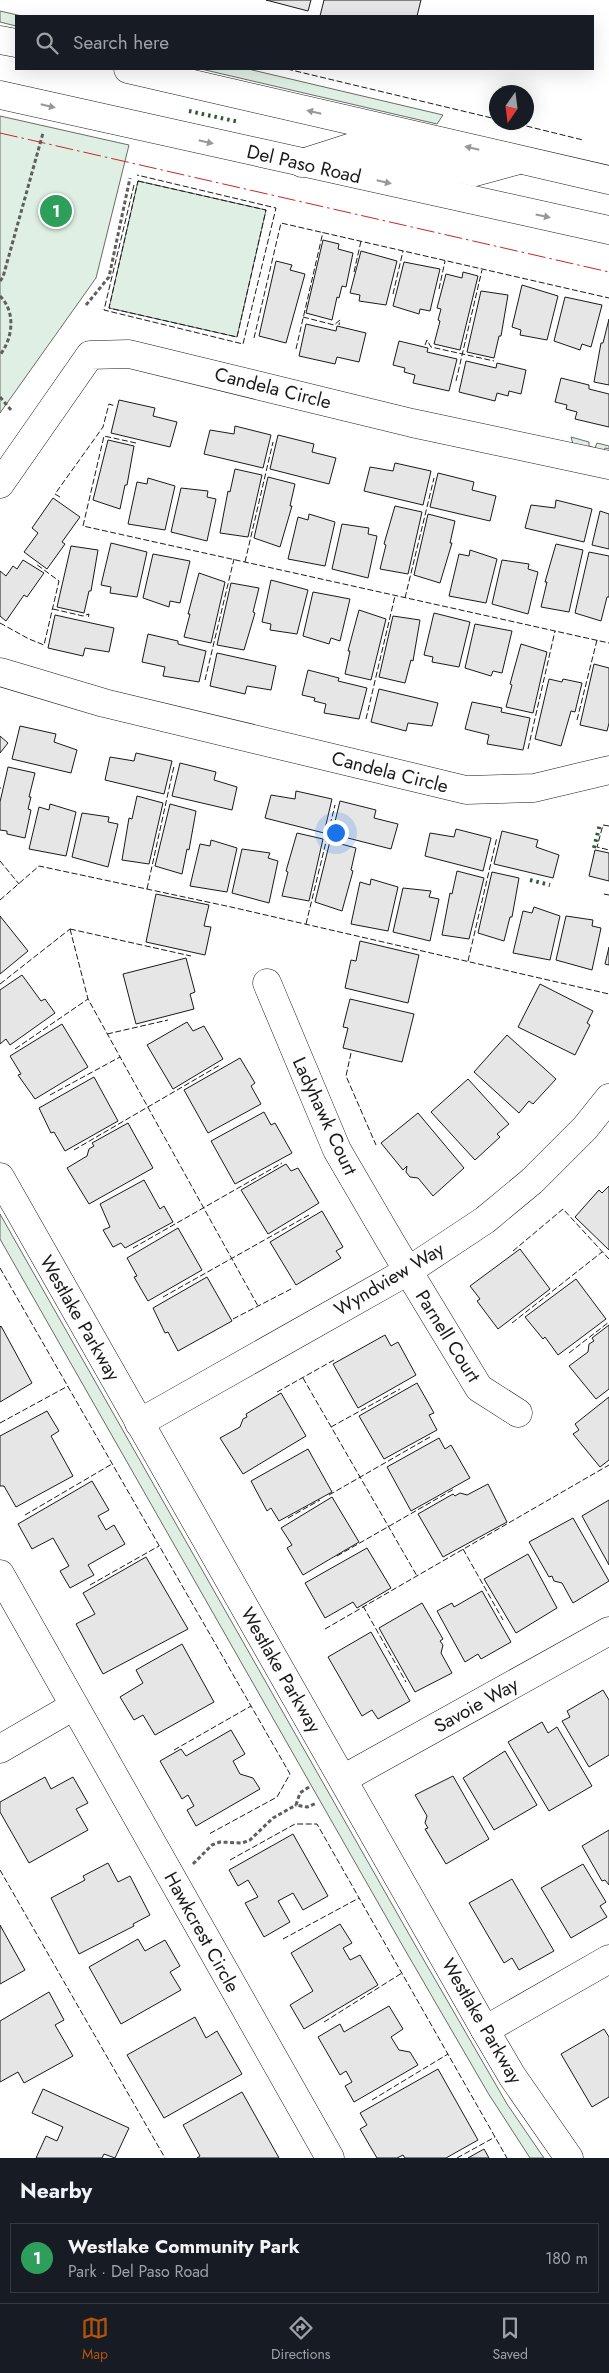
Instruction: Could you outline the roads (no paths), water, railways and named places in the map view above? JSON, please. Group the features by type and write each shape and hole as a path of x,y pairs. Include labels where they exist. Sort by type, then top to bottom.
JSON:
{"street":[{"path":"0,40 15,43"},
{"path":"0,59 15,59"},
{"path":"132,70 609,180"},
{"name":"Del Paso Road","path":"0,96 609,230"},
{"path":"302,163 352,147 476,172 519,160"},
{"name":"Candela Circle","path":"0,484 90,355 119,354 128,354 412,423 609,465"},
{"name":"Candela Circle","path":"0,672 113,706 466,790 534,788 609,770"},
{"name":"Ladyhawk Court","path":"267,983 337,1150 408,1271"},
{"name":"Wyndview Way","path":"139,1423 408,1271 485,1220 532,1181 585,1128 609,1098"},
{"name":"Westlake Parkway","path":"0,1177 485,2030 512,2076 569,2158"},
{"name":"Parnell Court","path":"408,1271 479,1388 518,1413"},
{"name":"Hawkcrest Circle","path":"0,1574 330,2158"},
{"name":"Savoie Way","path":"343,1779 609,1630"},
{"path":"0,1748 74,1706"},
{"path":"485,2030 609,1959"}],"place":[{"name":"Westlake Community Park","path":"56,211"}]}
